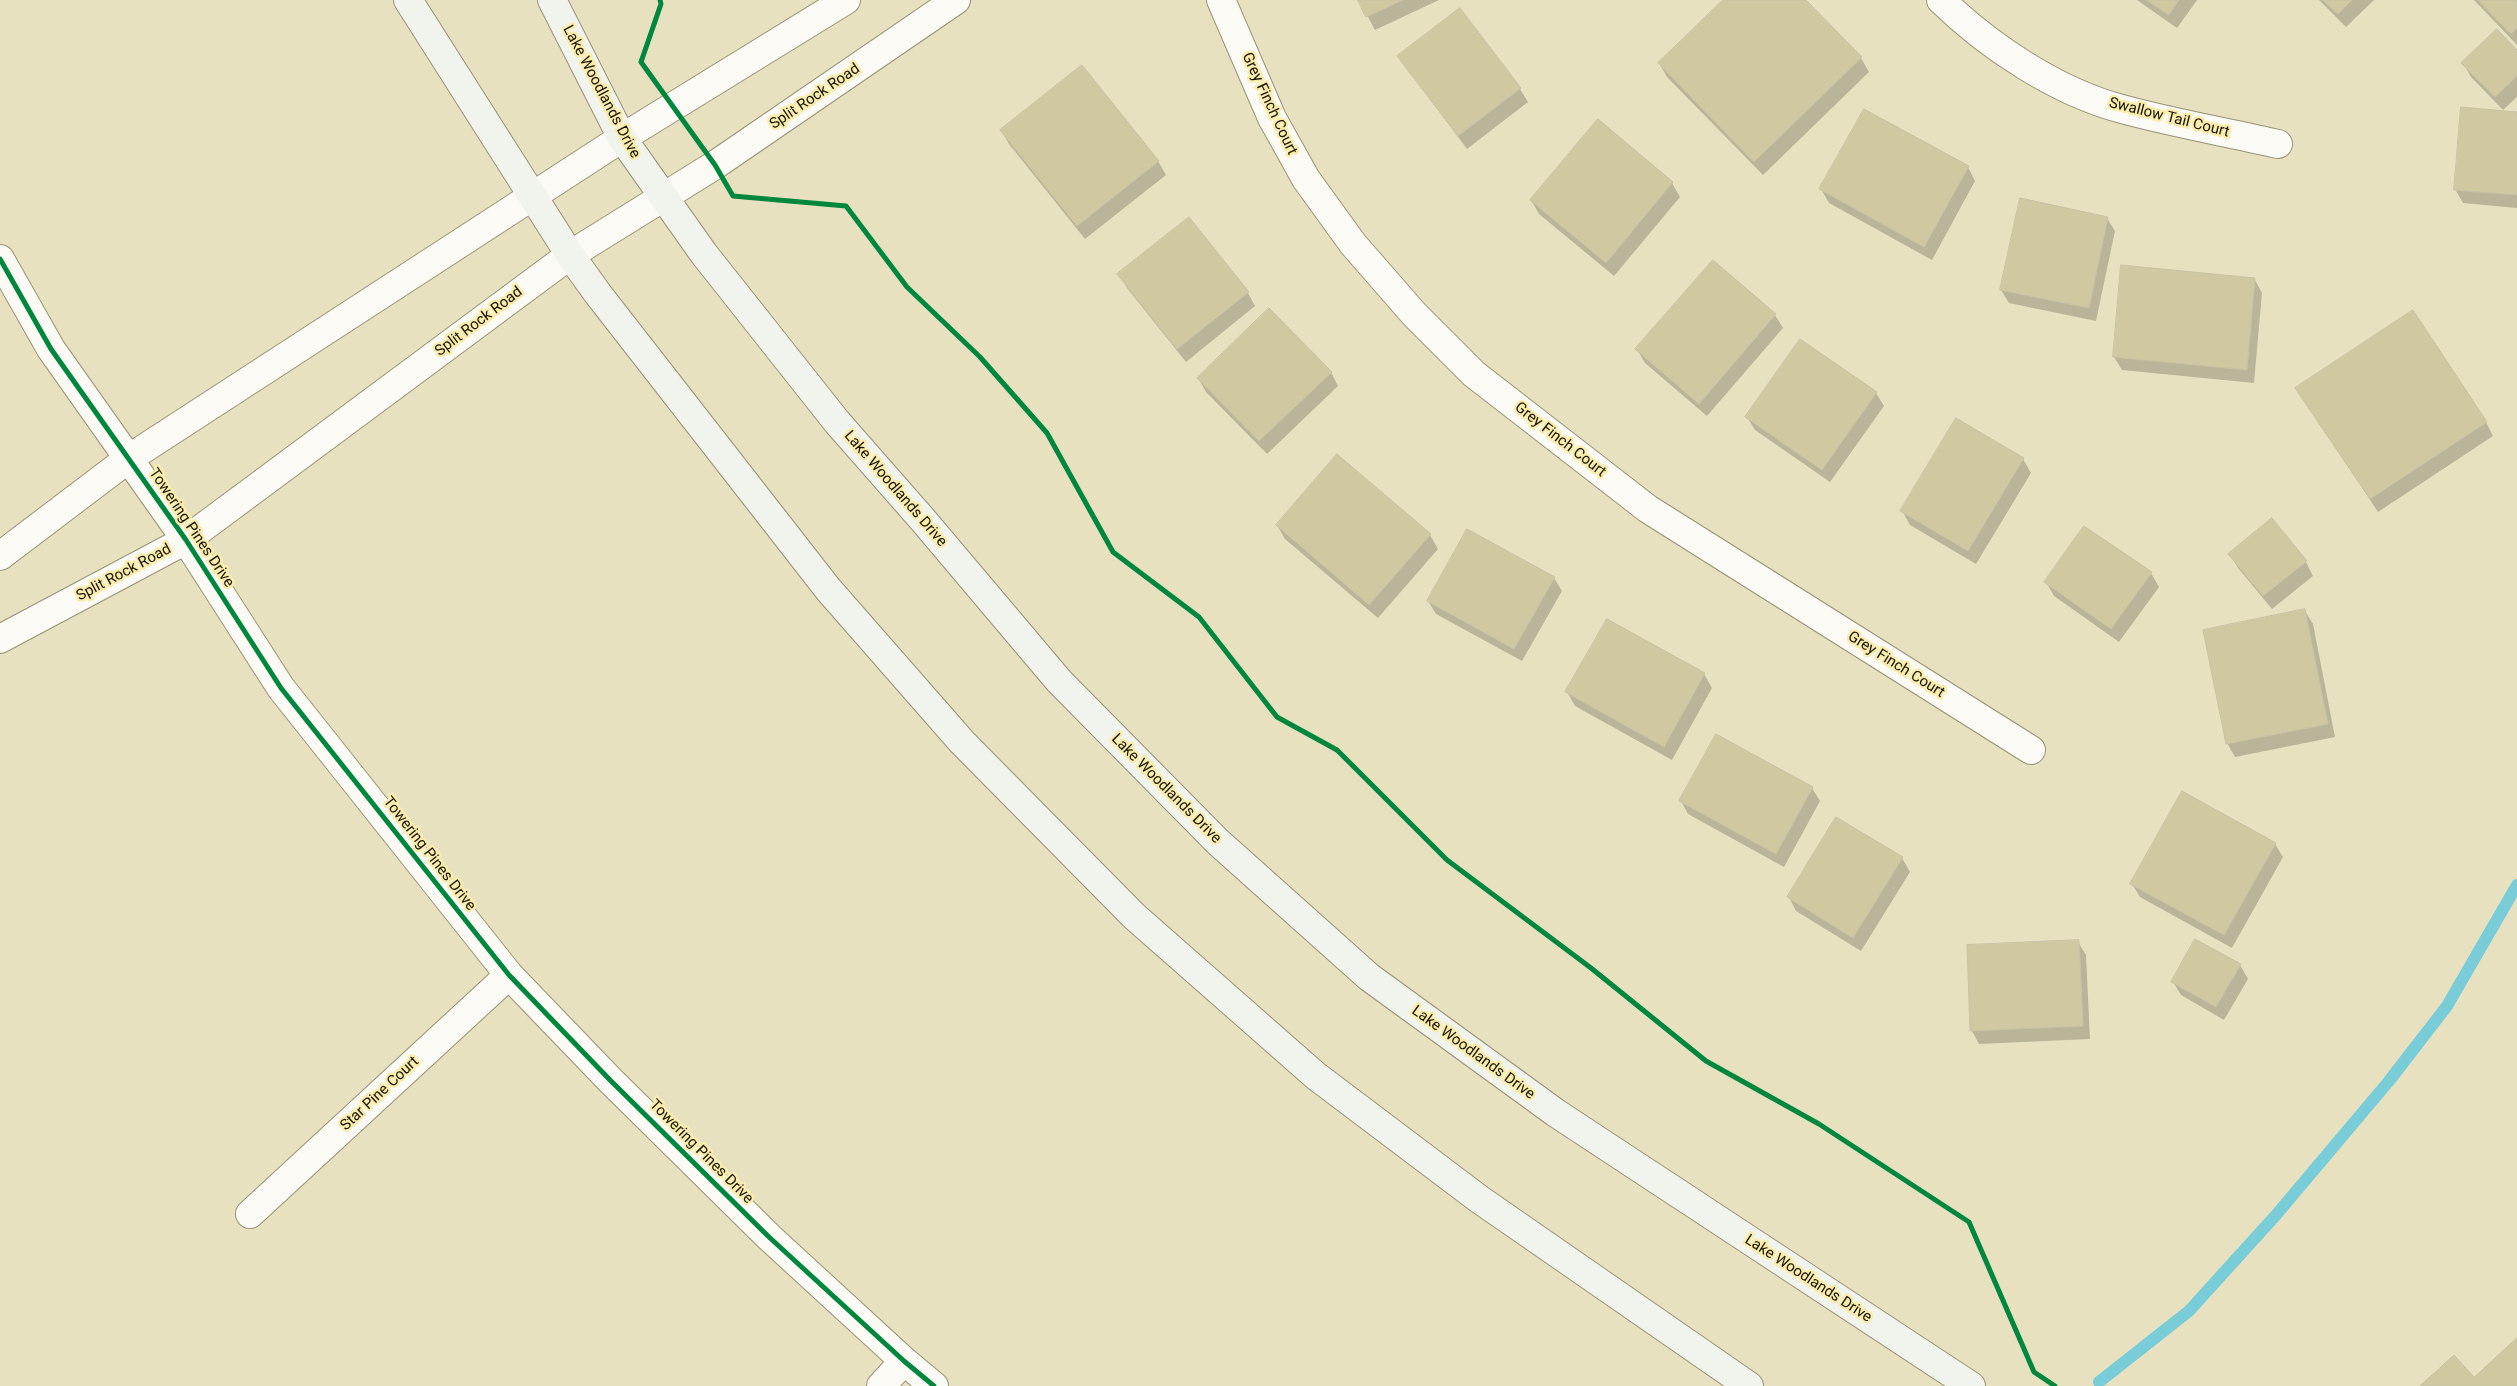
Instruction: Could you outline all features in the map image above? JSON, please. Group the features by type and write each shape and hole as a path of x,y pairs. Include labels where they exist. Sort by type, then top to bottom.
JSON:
{"main road":[{"path":"408,0 570,255 828,589 962,742 1134,916 1316,1076 1479,1199 1749,1386"},
{"name":"Lake Woodlands Drive","path":"552,0 622,138 663,198 837,422 923,520 1058,681 1218,842 1369,977 1549,1108 1971,1386"}],"street":[{"path":"0,556 128,459 622,138 846,0"},
{"name":"Split Rock Road","path":"0,639 186,540 570,255 715,165 956,0"},
{"name":"Grey Finch Court","path":"1221,0 1272,118 1306,179 1353,244 1414,314 1474,374 1648,509 2031,750"},
{"name":"Swallow Tail Court","path":"1941,0 1968,27 2000,49 2066,87 2120,109 2278,144"},
{"name":"Towering Pines Drive","path":"0,259 51,349 186,540 281,688 509,975 610,1080 769,1237 904,1361 934,1386"},
{"name":"Star Pine Court","path":"250,1214 509,975"},
{"path":"881,1386 904,1361"}],"building":[{"path":"1358,0 1403,0 1366,17"},
{"path":"1723,0 1806,0 1862,57 1754,162 1658,63"},
{"path":"2147,0 2179,0 2169,15"},
{"path":"2323,0 2352,0 2338,14"},
{"path":"2478,0 2517,0 2517,28 2511,34"},
{"path":"1460,8 1521,88 1458,136 1397,56"},
{"path":"2497,29 2517,50 2517,76 2495,97 2461,63"},
{"path":"1082,65 1159,161 1077,226 1000,130"},
{"path":"2461,107 2517,112 2517,195 2454,190"},
{"path":"1864,109 1969,166 1924,247 1819,189"},
{"path":"1598,119 1673,182 1606,263 1530,200"},
{"path":"2020,198 2108,217 2089,308 2000,290"},
{"path":"1189,217 1249,292 1177,349 1117,274"},
{"path":"1713,260 1776,314 1699,404 1635,349"},
{"path":"2121,265 2255,278 2247,370 2113,357"},
{"path":"1269,308 1332,372 1259,441 1197,378"},
{"path":"2413,310 2487,422 2370,499 2295,388"},
{"path":"1800,339 1877,392 1822,470 1745,417"},
{"path":"1956,418 2024,458 1968,551 1900,511"},
{"path":"1337,454 1431,534 1369,605 1276,525"},
{"path":"2272,518 2307,561 2263,596 2228,554"},
{"path":"2084,526 2152,572 2111,629 2044,582"},
{"path":"1467,529 1555,577 1514,649 1427,601"},
{"path":"2305,609 2328,724 2226,744 2203,630"},
{"path":"1607,619 1705,673 1664,747 1565,692"},
{"path":"1716,734 1813,787 1776,854 1679,801"},
{"path":"2182,791 2276,843 2224,935 2130,884"},
{"path":"1836,817 1903,857 1853,938 1787,897"},
{"path":"2195,939 2241,964 2216,1007 2171,982"},
{"path":"2079,940 2083,1026 1970,1031 1967,945"},
{"path":"2517,1338 2517,1386 2420,1386 2454,1355 2474,1377"}],"waterway":[{"path":"2099,1382 2189,1311 2276,1215 2389,1081 2447,1006 2517,885"}],"cycle path":[{"path":"660,0 661,4 641,62 715,165 733,196 846,206 907,287 980,357 1047,433 1113,552 1199,617 1277,717 1337,750 1447,860 1591,968 1706,1061 1819,1124 1969,1222 2034,1372 2055,1386"},
{"path":"0,259 51,349 186,540 281,688 509,975 610,1080 769,1237 904,1361 934,1386"}]}
